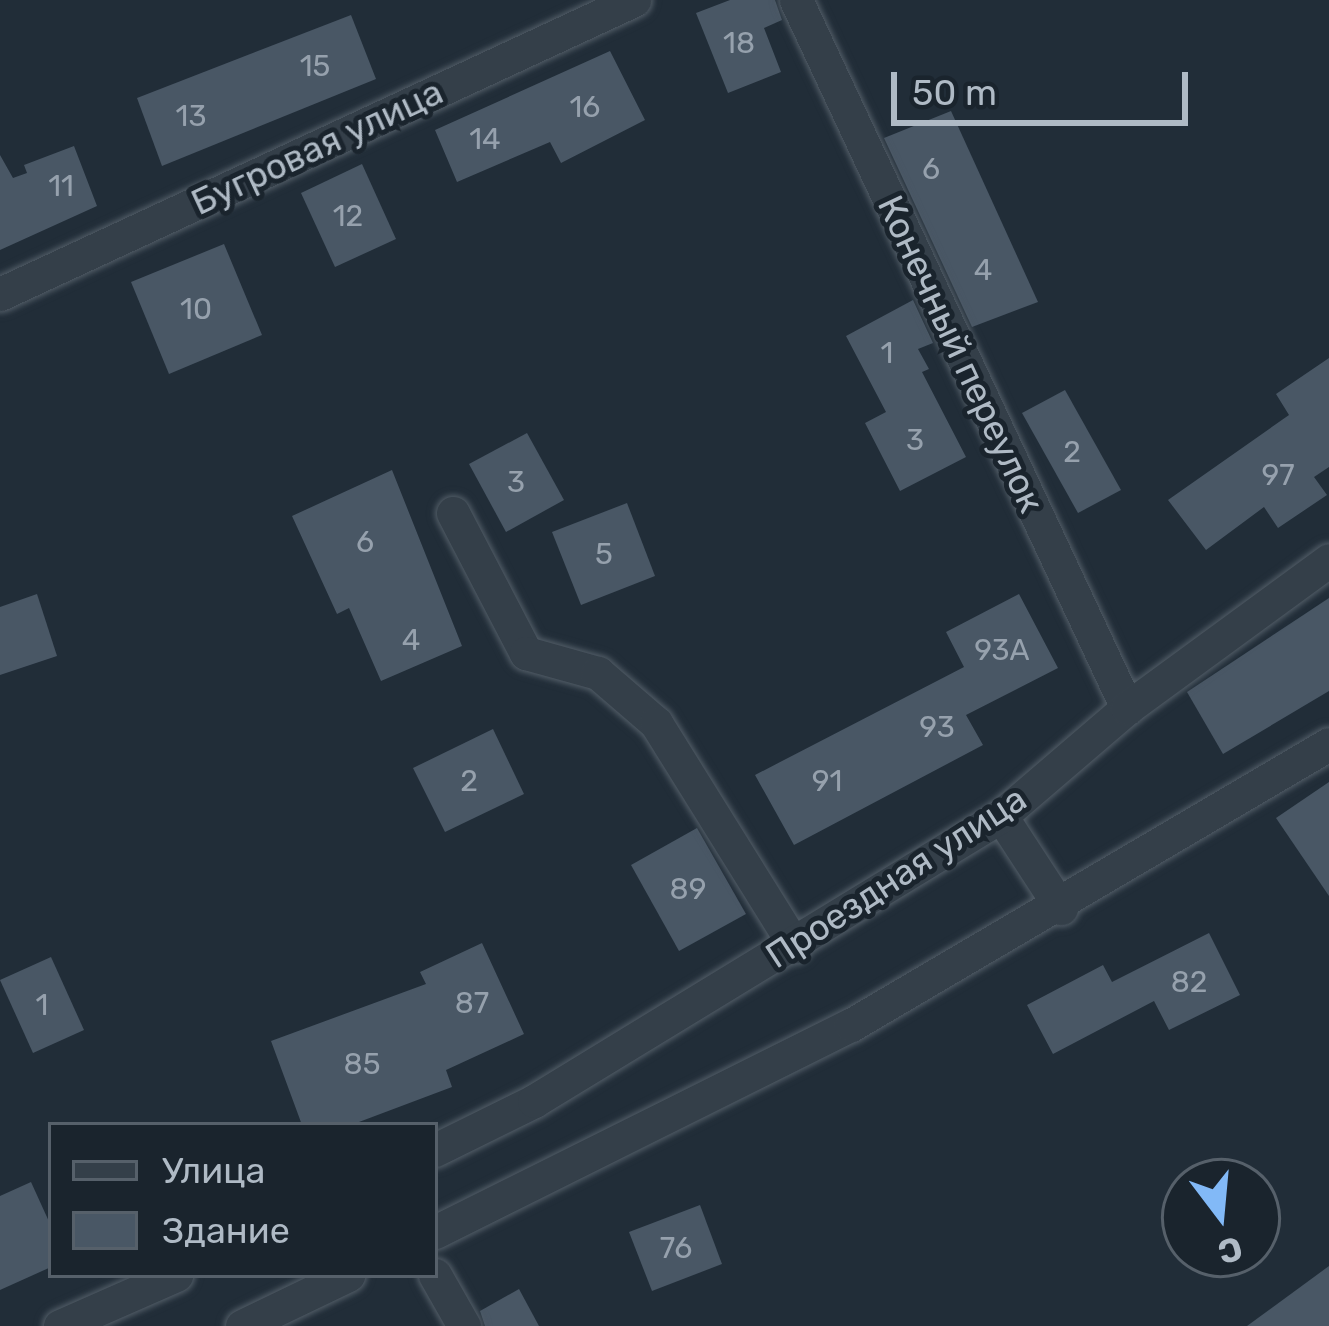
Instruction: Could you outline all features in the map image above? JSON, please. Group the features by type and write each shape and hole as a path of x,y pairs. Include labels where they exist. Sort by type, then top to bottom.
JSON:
{"street":[{"name":"Бугровая улица","path":"0,294 634,0"},
{"name":"Конечный переулок","path":"796,0 1127,708"},
{"path":"453,513 526,653 598,674 656,723 795,946"},
{"name":"Проездная улица","path":"438,1149 535,1101 1001,816 1127,708 1329,560"},
{"path":"438,1231 851,1025 1061,908 1329,744"},
{"path":"1001,816 1061,908"},
{"path":"59,1326 169,1278"},
{"path":"242,1326 342,1278"},
{"path":"437,1278 464,1326"}],"building":[{"path":"730,0 775,0 782,20 764,28 781,72 728,93 696,13"},
{"path":"351,15 376,79 162,166 137,98"},
{"path":"610,51 645,120 561,163 550,142 457,182 435,130"},
{"path":"951,111 1038,302 972,327 884,138"},
{"path":"74,146 97,206 0,250 0,155 13,178 27,173 24,165"},
{"path":"362,164 396,239 335,267 301,193"},
{"path":"224,244 262,335 169,374 131,282"},
{"path":"913,300 933,343 918,349 929,369 922,372 966,457 900,491 865,423 886,412 846,336"},
{"path":"1329,358 1329,467 1314,477 1327,495 1278,528 1264,507 1206,550 1168,500 1289,415 1276,394"},
{"path":"1065,390 1121,490 1078,513 1022,413"},
{"path":"527,433 564,500 506,532 469,464"},
{"path":"392,470 462,646 381,681 349,608 337,614 292,516"},
{"path":"627,503 655,576 581,605 552,532"},
{"path":"37,594 57,656 0,675 0,607"},
{"path":"1019,594 1058,668 966,715 983,745 794,845 755,775 964,667 946,632"},
{"path":"1329,598 1329,691 1223,754 1187,692"},
{"path":"493,729 524,794 445,832 413,768"},
{"path":"1329,782 1329,896 1276,818"},
{"path":"697,828 746,914 679,951 631,865"},
{"path":"1209,933 1240,995 1169,1030 1154,1001 1053,1054 1027,1005 1103,965 1112,982"},
{"path":"482,943 524,1034 446,1070 452,1087 359,1122 301,1122 271,1041 426,984 420,972"},
{"path":"51,957 84,1030 33,1053 0,980"},
{"path":"31,1182 48,1219 48,1268 0,1290 0,1196"},
{"path":"700,1205 722,1264 652,1291 629,1232"},
{"path":"1329,1266 1329,1326 1247,1326"},
{"path":"519,1289 539,1326 485,1326 480,1311"}]}
